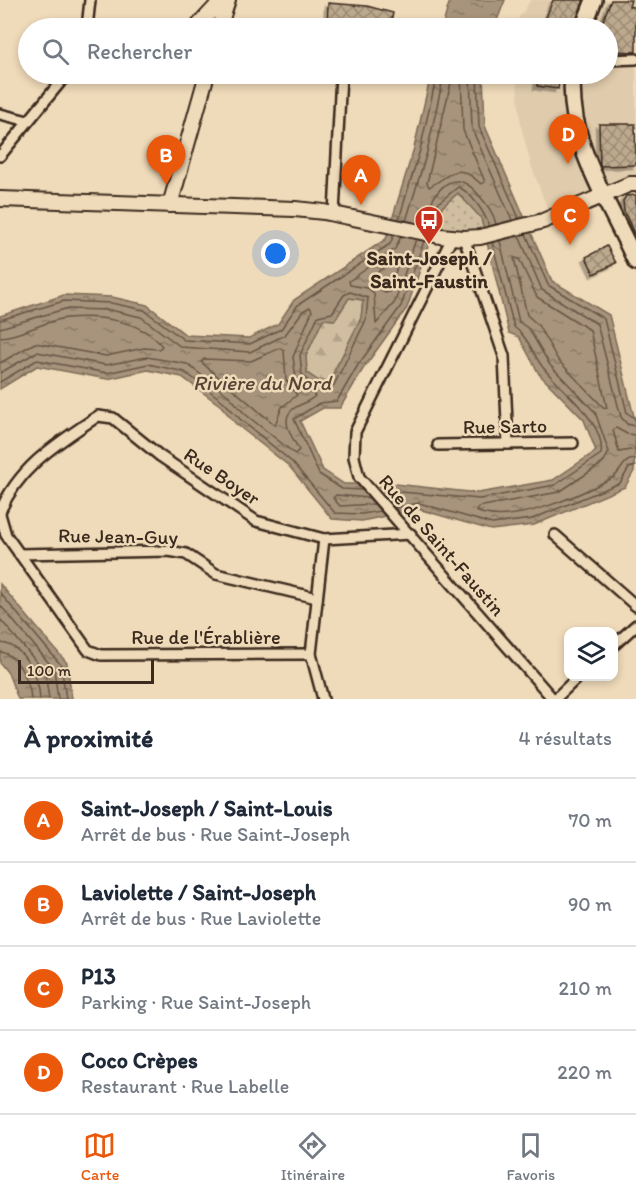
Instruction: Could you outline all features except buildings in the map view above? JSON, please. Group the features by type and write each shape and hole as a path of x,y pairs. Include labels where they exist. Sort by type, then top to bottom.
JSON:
{"main road":[{"path":"587,18 594,0"},
{"path":"572,84 574,124 587,160 636,262"}],"street":[{"path":"88,18 90,0"},
{"path":"205,18 222,0"},
{"path":"222,18 228,0"},
{"path":"618,60 636,59"},
{"path":"0,156 59,84"},
{"path":"170,205 204,84"},
{"path":"334,214 340,84"},
{"path":"0,114 28,121"},
{"path":"0,199 295,209 334,214 452,237 480,237 540,222 636,184"},
{"path":"452,237 504,356 508,444"},
{"name":"Rue de Saint-Faustin","path":"452,237 356,432 354,457 359,477 554,699"},
{"name":"Rue Boyer","path":"0,513 9,489 45,452 98,416 113,418 160,456 256,521 324,539 411,534"},
{"name":"Rue Sarto","path":"438,444 573,443"},
{"path":"0,513 6,535 19,554"},
{"path":"555,535 636,606"},
{"path":"323,699 311,654 324,539"},
{"name":"Rue Jean-Guy","path":"19,554 169,551 186,554 216,574 317,598"},
{"name":"Rue de l'Érablière","path":"19,554 88,650 101,655 311,654"},
{"path":"618,641 636,625"},
{"path":"554,699 574,681"}],"shaded area":[{"path":"531,0 636,0 636,276 600,194 549,213 531,165 521,126 517,84 618,84 618,18 519,18"}],"green space":[{"path":"458,193 481,218 484,231 433,231 441,208"},
{"path":"349,298 363,300 361,318 329,382 318,381 307,373 306,356 323,319 335,320"}],"water":[{"path":"450,0 505,0 498,18 445,18"},
{"name":"Rivière du Nord","path":"429,84 483,84 485,126 552,281 609,315 636,425 634,471 625,487 534,525 491,530 418,509 362,521 332,519 289,466 236,424 221,406 182,377 148,370 107,379 37,366 0,389 0,316 64,295 112,297 147,305 186,335 249,338 278,324 294,300 386,239 414,148","holes":["458,193 481,218 509,333 519,337 539,374 584,420 596,451 553,480 478,493 395,484 344,484 323,470 300,421 323,408 340,408 363,369 407,308 441,208","349,298 363,300 361,318 329,382 319,381 307,373 306,356 323,319 335,320"]},
{"path":"0,584 67,663 72,699 18,699 8,673 0,663"}],"place":[{"name":"Coco Crèpes","path":"568,164"},
{"name":"Laviolette / Saint-Joseph","path":"166,185"},
{"name":"Saint-Joseph / Saint-Louis","path":"361,205"},
{"name":"P13","path":"570,245"},
{"name":"Saint-Joseph / Saint-Faustin","path":"429,246"}]}
